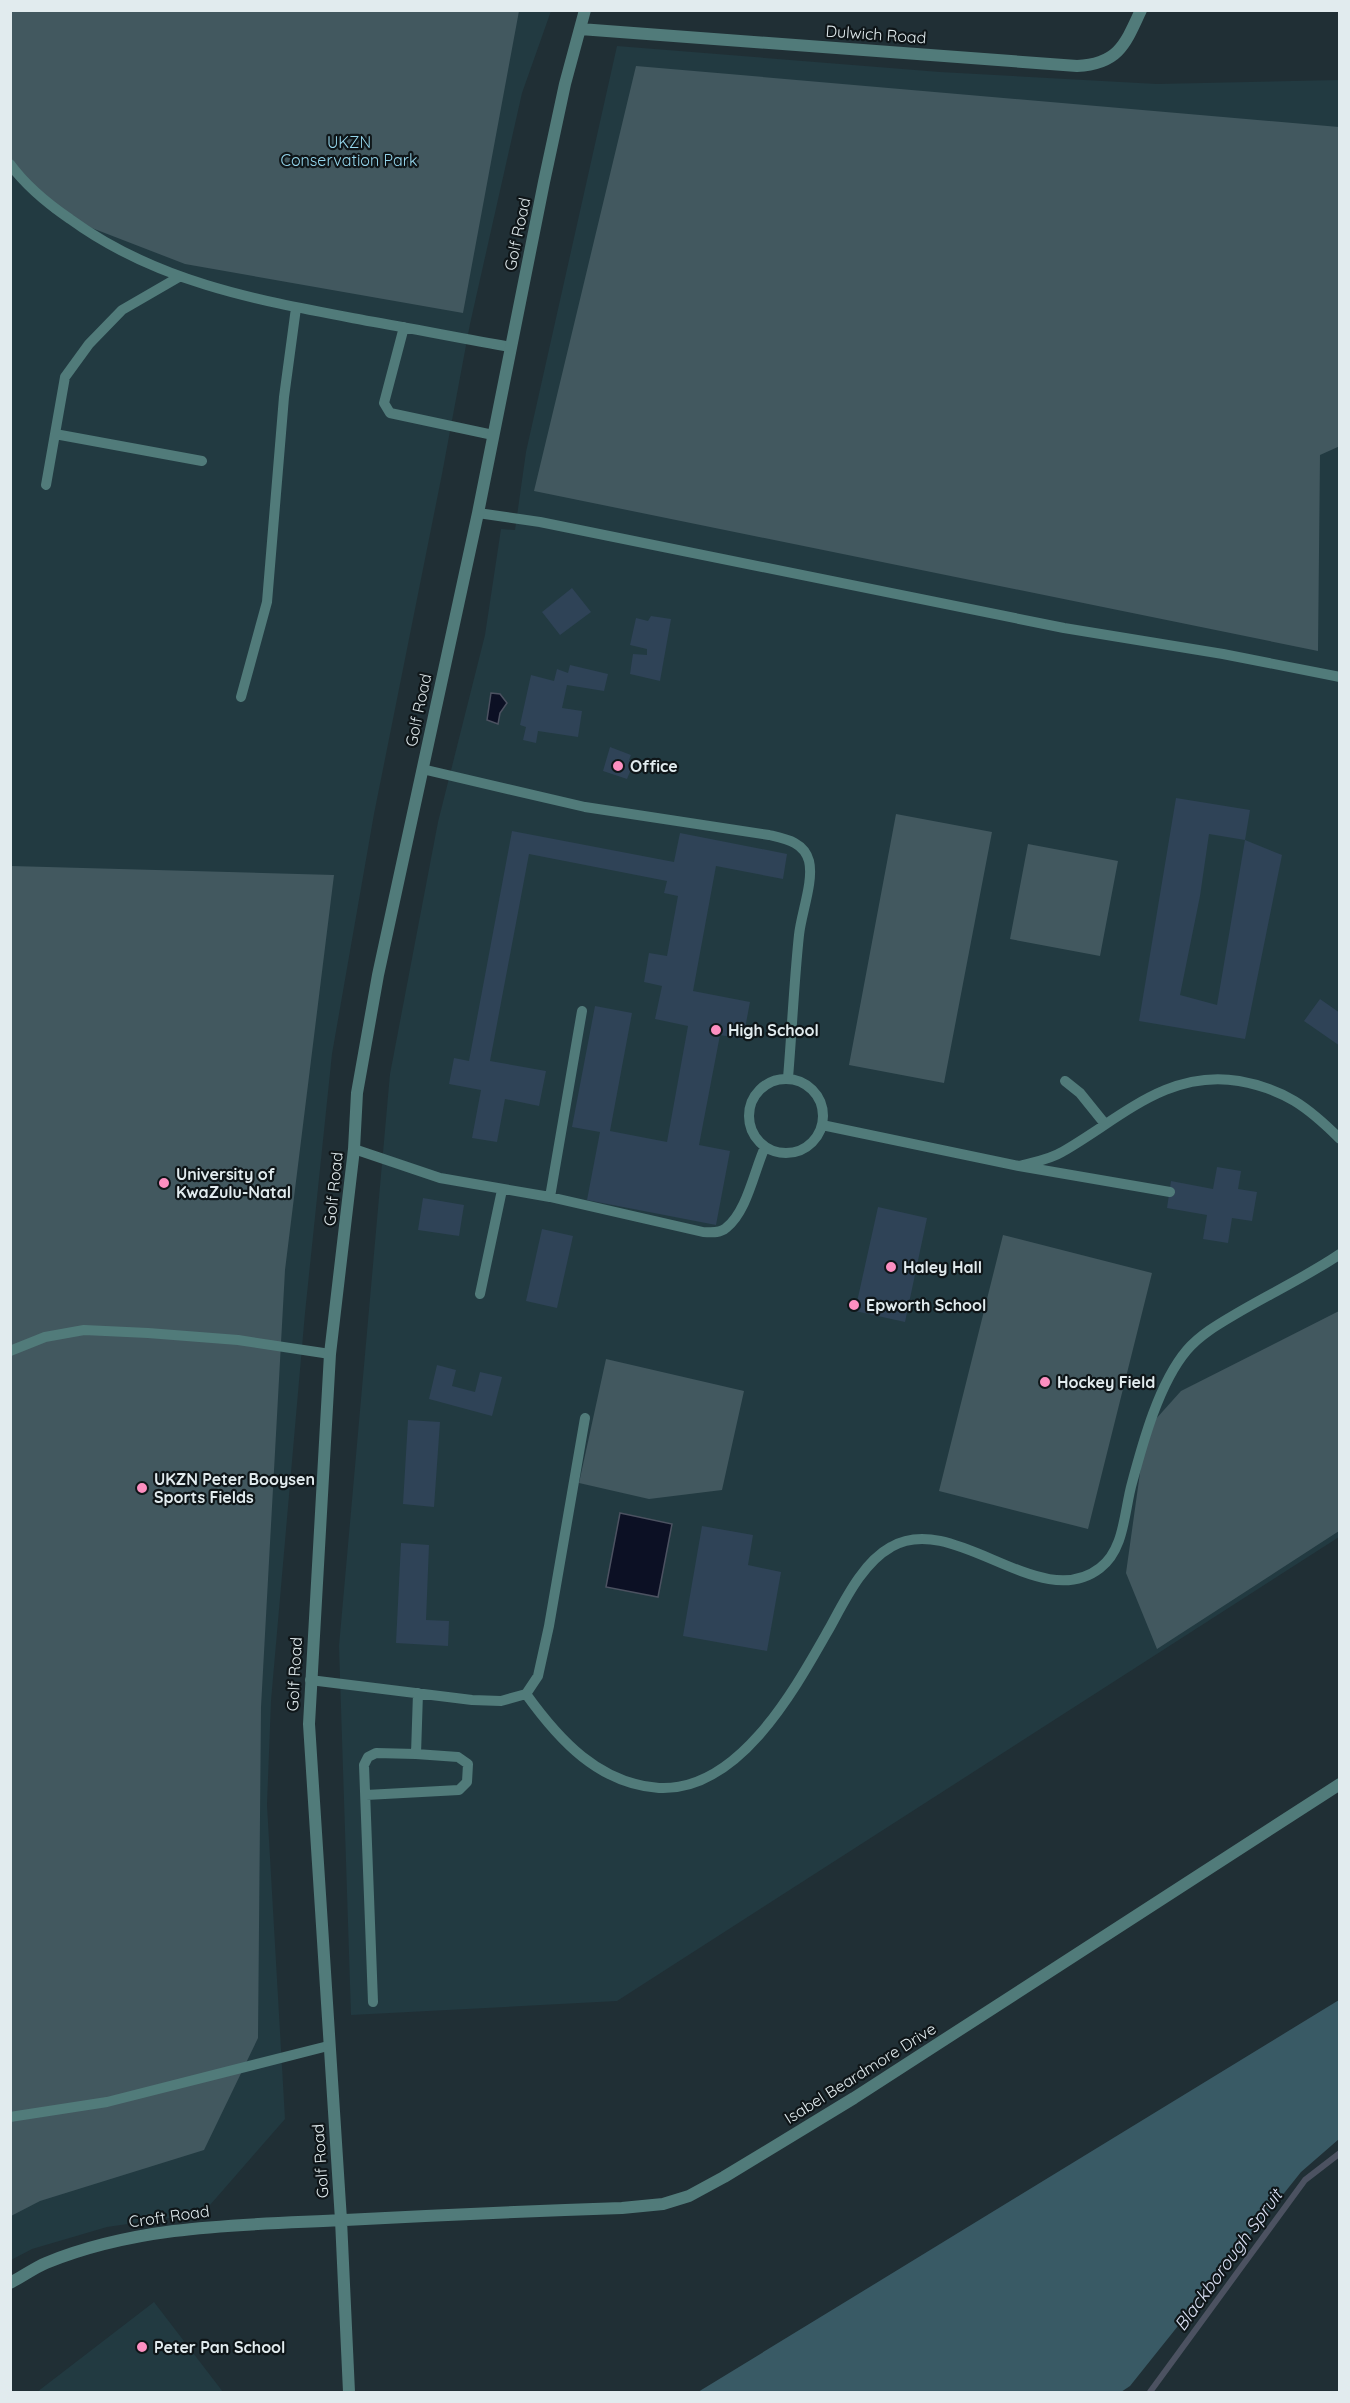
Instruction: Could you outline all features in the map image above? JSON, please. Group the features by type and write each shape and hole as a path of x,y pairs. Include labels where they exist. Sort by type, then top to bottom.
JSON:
{"street":[{"name":"Golf Road","path":"350,2392 309,1724 330,1354 354,1149 357,1093 378,975 478,513 563,95 585,10"},
{"name":"Dulwich Road","path":"580,29 1077,66 1093,65 1108,60 1128,39 1140,10"},
{"name":"Isabel Beardmore Drive","path":"341,2220 622,2208 663,2204 689,2196 854,2098 1340,1784"},
{"name":"Croft Road","path":"10,2283 44,2264 109,2242 218,2226 341,2220"}],"lane":[{"path":"10,164 20,177 54,208 87,231 150,266 179,277 296,308 511,347"},
{"path":"46,485 65,377 89,344 122,310 179,277"},
{"path":"241,697 267,602 284,397 296,308"},
{"path":"404,327 384,404 386,409 390,413 493,435"},
{"path":"55,434 202,460"},
{"path":"478,513 540,522 1064,628 1223,654 1340,677"},
{"path":"422,769 585,807 769,835 791,840 801,846 809,861 809,877 799,933 788,1078"},
{"path":"549,1197 582,1011"},
{"path":"788,1078 801,1081 812,1089 820,1100 824,1112 818,1136 810,1145 788,1154 765,1147 750,1128 748,1116 750,1104 756,1092 765,1084 776,1079 788,1078"},
{"path":"1019,1166 1061,1153 1167,1088 1194,1080 1220,1078 1257,1084 1295,1099 1340,1139"},
{"path":"1065,1081 1080,1093 1105,1125"},
{"path":"822,1125 1019,1166 1170,1192"},
{"path":"354,1149 440,1178 549,1197 703,1232 717,1232 726,1229 747,1196 765,1147"},
{"path":"480,1294 502,1190"},
{"path":"526,1694 565,1743 588,1762 614,1777 642,1787 658,1788 698,1782 734,1761 780,1709 844,1602 869,1566 888,1548 908,1539 942,1540 1013,1568 1056,1580 1071,1581 1102,1568 1114,1553 1120,1537 1139,1455 1160,1399 1186,1350 1216,1326 1340,1254"},
{"path":"10,1351 45,1337 84,1330 238,1340 330,1354"},
{"path":"310,1680 501,1701 526,1694 538,1676 549,1626 585,1418"},
{"path":"416,1754 418,1693"},
{"path":"366,1795 459,1790 467,1782 468,1764 464,1759 458,1757 376,1754 368,1757 364,1765 374,2002"},
{"path":"10,2117 107,2102 328,2046"}],"shaded area":[{"name":"University of KwaZulu-Natal","path":"11,11 551,11 522,93 470,324 374,814 332,1054 305,1313 271,1701 267,1805 285,2119 203,2213 107,2227 32,2249 11,2260"},
{"name":"Epworth School","path":"617,46 940,72 1157,84 1339,80 1339,1537 617,2001 351,2015 339,1646 390,1074 438,822 485,635 501,529 515,530 526,452"},
{"path":"491,693 500,694 507,703 500,713 498,724 487,720"},
{"path":"620,1513 672,1524 658,1597 606,1587"},
{"path":"1339,2000 1339,2139 1301,2172 1130,2386 1121,2392 698,2392"},
{"name":"Peter Pan School","path":"154,2302 223,2392 37,2392"}],"green space":[{"name":"UKZN Conservation Park","path":"10,11 519,11 463,313 185,264 53,213 11,174"},
{"path":"636,66 1339,127 1340,446 1320,455 1318,651 534,491"},
{"path":"896,814 992,832 944,1083 849,1065"},
{"path":"1028,844 1118,861 1100,956 1010,939"},
{"name":"UKZN Peter Booysen Sports Fields","path":"11,866 334,875 285,1270 261,1707 258,2038 204,2150 40,2201 11,2216"},
{"name":"Hockey Field","path":"1003,1235 1152,1273 1088,1529 939,1491"},
{"path":"1339,1311 1339,1531 1157,1649 1126,1573 1146,1430 1181,1391"},
{"path":"606,1359 744,1391 722,1490 649,1499 579,1483"}],"building":[{"path":"572,588 591,612 560,635 542,612"},
{"path":"651,616 671,619 660,681 630,674 633,654 647,655 647,649 630,645 636,618 648,621"},
{"path":"570,665 608,674 604,691 567,685 562,708 582,711 578,737 538,731 536,743 523,740 526,727 520,725 531,675 554,681 557,669 568,673"},
{"name":"Office","path":"610,747 631,755 629,760 634,762 627,779 603,771"},
{"path":"1176,798 1250,810 1245,840 1282,855 1245,1039 1139,1021","holes":["1209,834 1245,840 1217,1005 1180,995 1200,896"]},
{"name":"High School","path":"512,831 674,862 680,833 787,854 783,879 716,866 693,991 750,1002 743,1039 720,1035 699,1145 730,1151 716,1225 587,1200 600,1132 572,1127 595,1006 632,1013 610,1131 667,1142 688,1026 655,1019 662,986 644,982 649,953 667,956 678,896 664,893 667,881 529,854 490,1061 546,1071 539,1106 505,1099 497,1142 472,1138 481,1090 449,1084 454,1058 469,1061"},
{"path":"1320,999 1340,1013 1340,1046 1304,1021"},
{"path":"1217,1167 1241,1171 1238,1189 1257,1192 1252,1221 1232,1218 1228,1243 1203,1239 1207,1215 1167,1208 1171,1181 1213,1189"},
{"path":"423,1198 464,1205 459,1236 418,1230"},
{"name":"Haley Hall","path":"878,1207 927,1218 905,1322 855,1311"},
{"path":"542,1229 573,1236 557,1308 526,1301"},
{"path":"437,1365 456,1370 452,1386 475,1392 480,1372 502,1377 492,1416 429,1399"},
{"path":"408,1420 440,1422 434,1507 403,1504"},
{"path":"702,1526 753,1535 748,1565 781,1572 767,1651 683,1636"},
{"path":"401,1543 429,1545 426,1620 449,1621 448,1646 396,1643"}],"waterway":[{"name":"Blackborough Spruit","path":"1150,2392 1305,2180 1340,2153"}],"place":[{"name":"Office","path":"618,766"},
{"name":"High School","path":"716,1030"},
{"name":"University of KwaZulu-Natal","path":"164,1183"},
{"name":"Haley Hall","path":"891,1267"},
{"name":"Epworth School","path":"854,1305"},
{"name":"Hockey Field","path":"1045,1382"},
{"name":"UKZN Peter Booysen Sports Fields","path":"142,1488"},
{"name":"Peter Pan School","path":"142,2347"}]}
